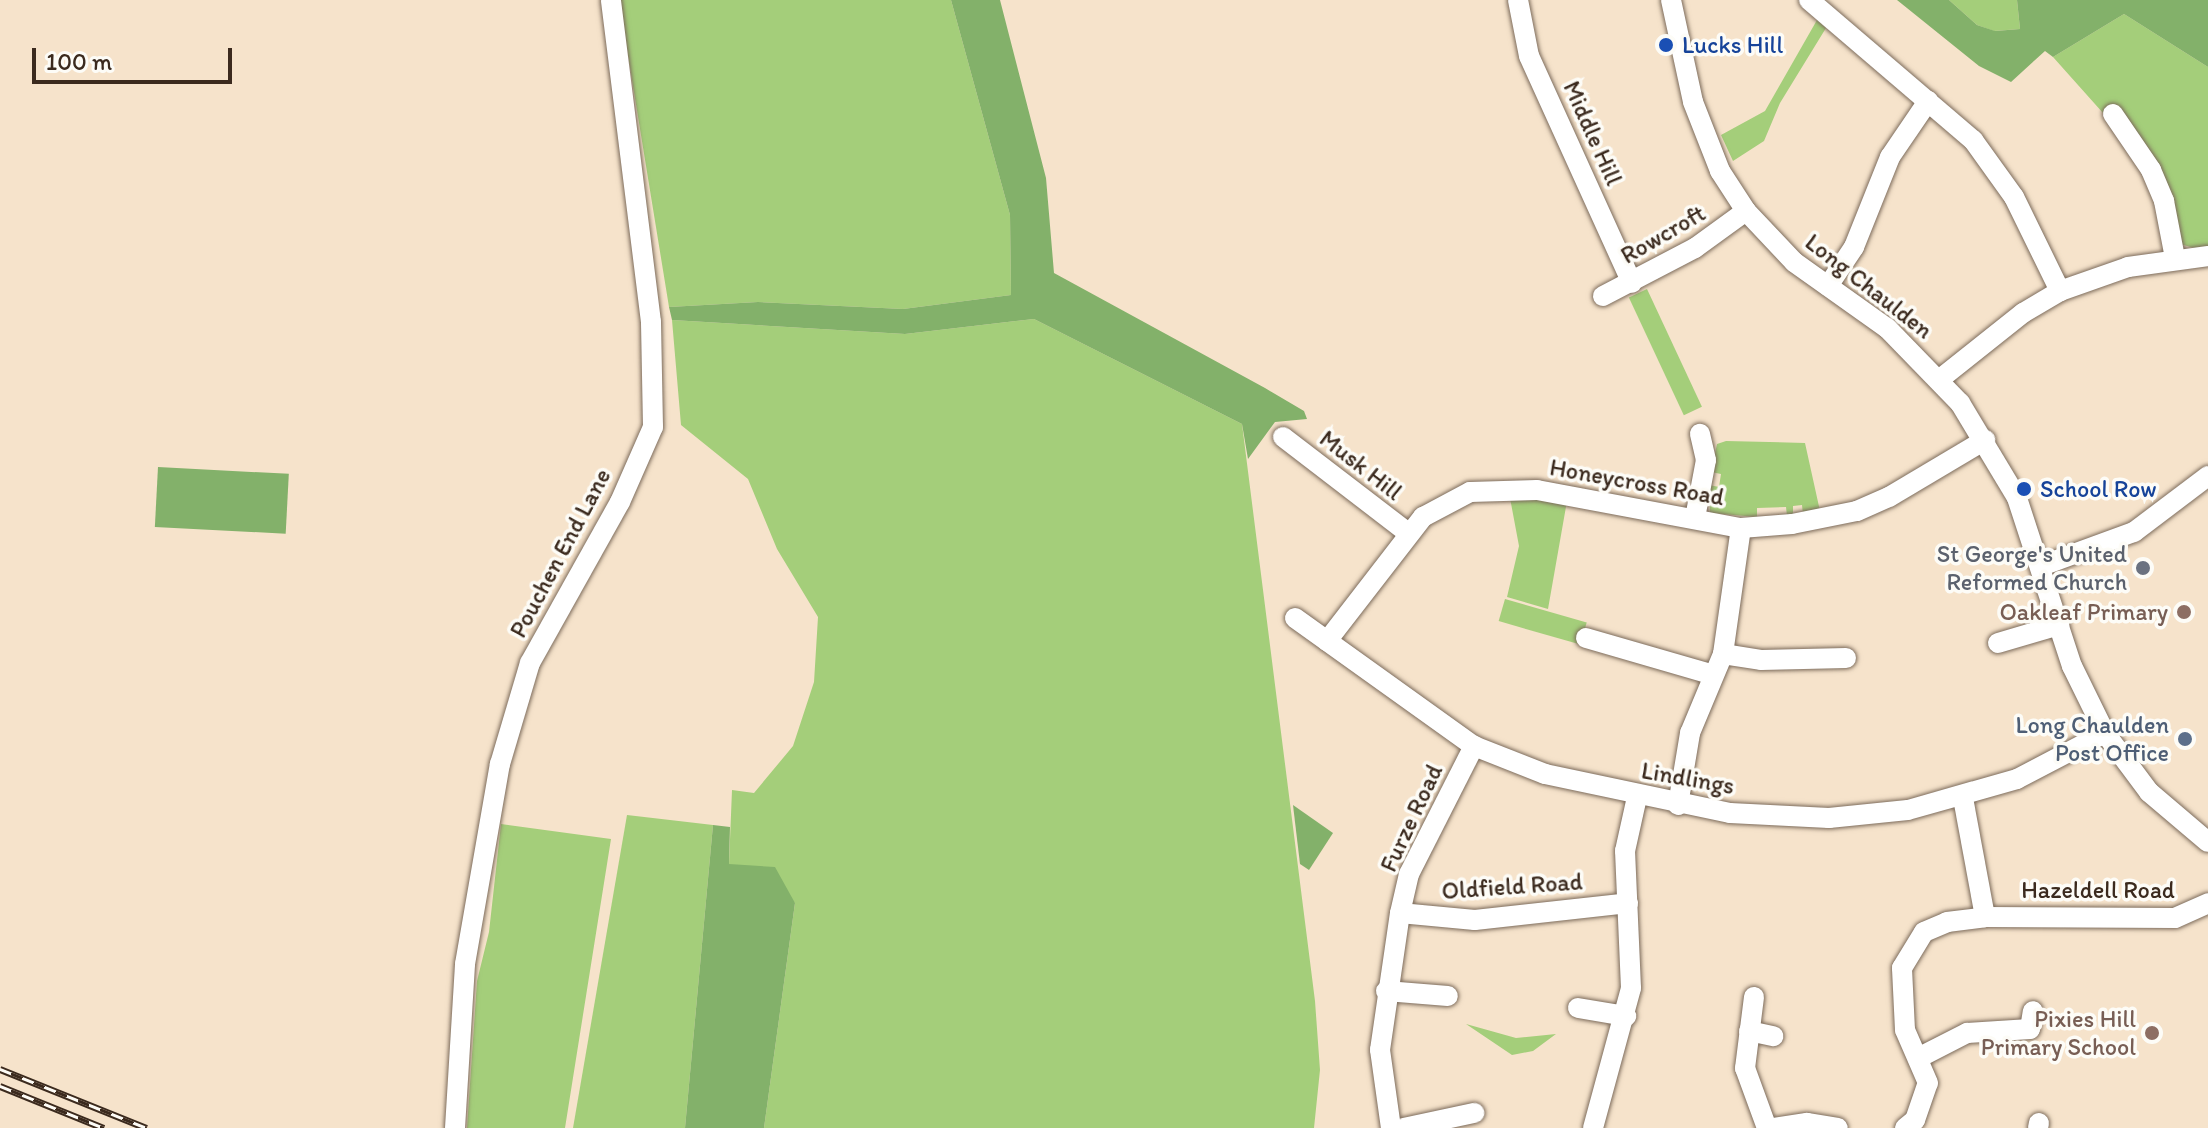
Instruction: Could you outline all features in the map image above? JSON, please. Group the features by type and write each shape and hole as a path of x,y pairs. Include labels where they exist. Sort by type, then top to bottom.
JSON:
{"street":[{"name":"Pouchen End Lane","path":"455,1128 465,964 500,764 530,663 620,502 653,427 651,322 611,0"},
{"name":"Middle Hill","path":"1518,0 1529,56 1632,283"},
{"name":"Long Chaulden","path":"1671,0 1693,102 1720,171 1746,211 1775,246 1887,328 1940,379 1985,440 2017,498 2076,675 2105,733 2149,792 2208,842"},
{"path":"1809,0 1951,118 1995,168 2060,291"},
{"path":"1828,286 1858,237 1890,157 1928,101"},
{"path":"2113,114 2151,170 2175,258"},
{"name":"Rowcroft","path":"1603,296 1632,283 1746,211"},
{"path":"1940,379 2023,313 2060,291 2116,270 2175,258 2208,256"},
{"path":"1695,518 1706,460 1700,434"},
{"name":"Musk Hill","path":"1283,437 1408,533"},
{"name":"Honeycross Road","path":"1327,641 1408,533 1440,505 1487,490 1537,490 1741,528 1823,520 1857,511 1985,440"},
{"path":"2041,566 2134,532 2208,476"},
{"path":"1678,805 1690,733 1711,674 1723,654 1741,528"},
{"name":"Lindlings","path":"1295,618 1474,746 1545,774 1678,805 1829,818 1963,798 2053,763 2105,733"},
{"path":"1998,643 2059,625"},
{"path":"1586,638 1711,674"},
{"path":"1723,654 1761,660 1846,658"},
{"name":"Furze Road","path":"1391,1128 1380,1076 1386,991 1400,913 1409,874 1474,746"},
{"path":"1593,1128 1603,1080 1626,1016 1633,964 1625,851 1637,797"},
{"path":"1963,798 1985,917"},
{"name":"Oldfield Road","path":"1400,913 1475,920 1628,903"},
{"name":"Hazeldell Road","path":"1915,1125 1928,1083 1901,1011 1906,954 1935,925 1985,917 2175,918 2208,903"},
{"path":"1386,991 1448,996"},
{"path":"1754,997 1745,1068 1767,1128"},
{"path":"1578,1008 1626,1016"},
{"path":"1920,1057 1967,1033 2030,1029 2033,1011"},
{"path":"1749,1031 1773,1036"},
{"path":"1404,1128 1474,1113"},
{"path":"1774,1128 1807,1123 1838,1128"}],"green space":[{"path":"619,0 951,0 1010,215 1011,295 903,309 758,302 669,307"},
{"path":"951,0 1000,0 1046,178 1054,273 1265,388 1304,411 1307,419 1275,422 1248,459 1242,424 1034,319 905,334 672,320 669,307 758,302 903,309 1011,295 1010,215"},
{"path":"1897,0 1949,0 1977,25 1995,31 2020,29 2017,0 2208,0 2208,67 2124,14 2053,57 2045,51 2011,82 1979,66"},
{"path":"1949,0 2017,0 2020,29 1994,31 1977,25"},
{"path":"2124,14 2208,67 2208,252 2180,244 2117,114 2103,113 2053,57"},
{"path":"1817,20 1826,28 1780,103 1764,141 1733,161 1721,135 1765,111"},
{"path":"1647,289 1702,407 1684,415 1629,297"},
{"path":"1034,319 1242,424 1315,1001 1320,1070 1314,1128 764,1128 795,903 729,864 732,790 754,793 793,746 814,682 818,617 777,549 748,479 681,425 672,320 905,334"},
{"path":"1726,441 1805,443 1820,511 1803,515 1802,505 1793,506 1793,515 1787,516 1786,507 1757,508 1757,517 1710,513 1709,485 1719,487 1721,474 1711,472 1717,444"},
{"path":"158,467 289,474 286,534 155,527"},
{"path":"1510,498 1567,501 1548,609 1507,597 1519,546"},
{"path":"1505,599 1587,622 1580,645 1499,621"},
{"path":"1293,805 1333,833 1309,870 1300,864"},
{"path":"627,815 713,825 685,1128 573,1128"},
{"path":"501,824 611,839 565,1128 467,1128 477,981 489,932"},
{"path":"713,825 730,827 729,864 775,867 795,903 764,1128 685,1128"},
{"path":"1466,1024 1516,1038 1556,1034 1533,1051 1512,1055"}],"railway":[{"path":"0,1069 147,1128"},
{"path":"0,1086 104,1128"}],"place":[{"name":"Lucks Hill","path":"1666,45"},
{"name":"School Row","path":"2024,489"},
{"name":"St George's United Reformed Church","path":"2143,568"},
{"name":"Oakleaf Primary","path":"2184,612"},
{"name":"Long Chaulden Post Office","path":"2185,739"},
{"name":"Pixies Hill Primary School","path":"2152,1033"}]}
